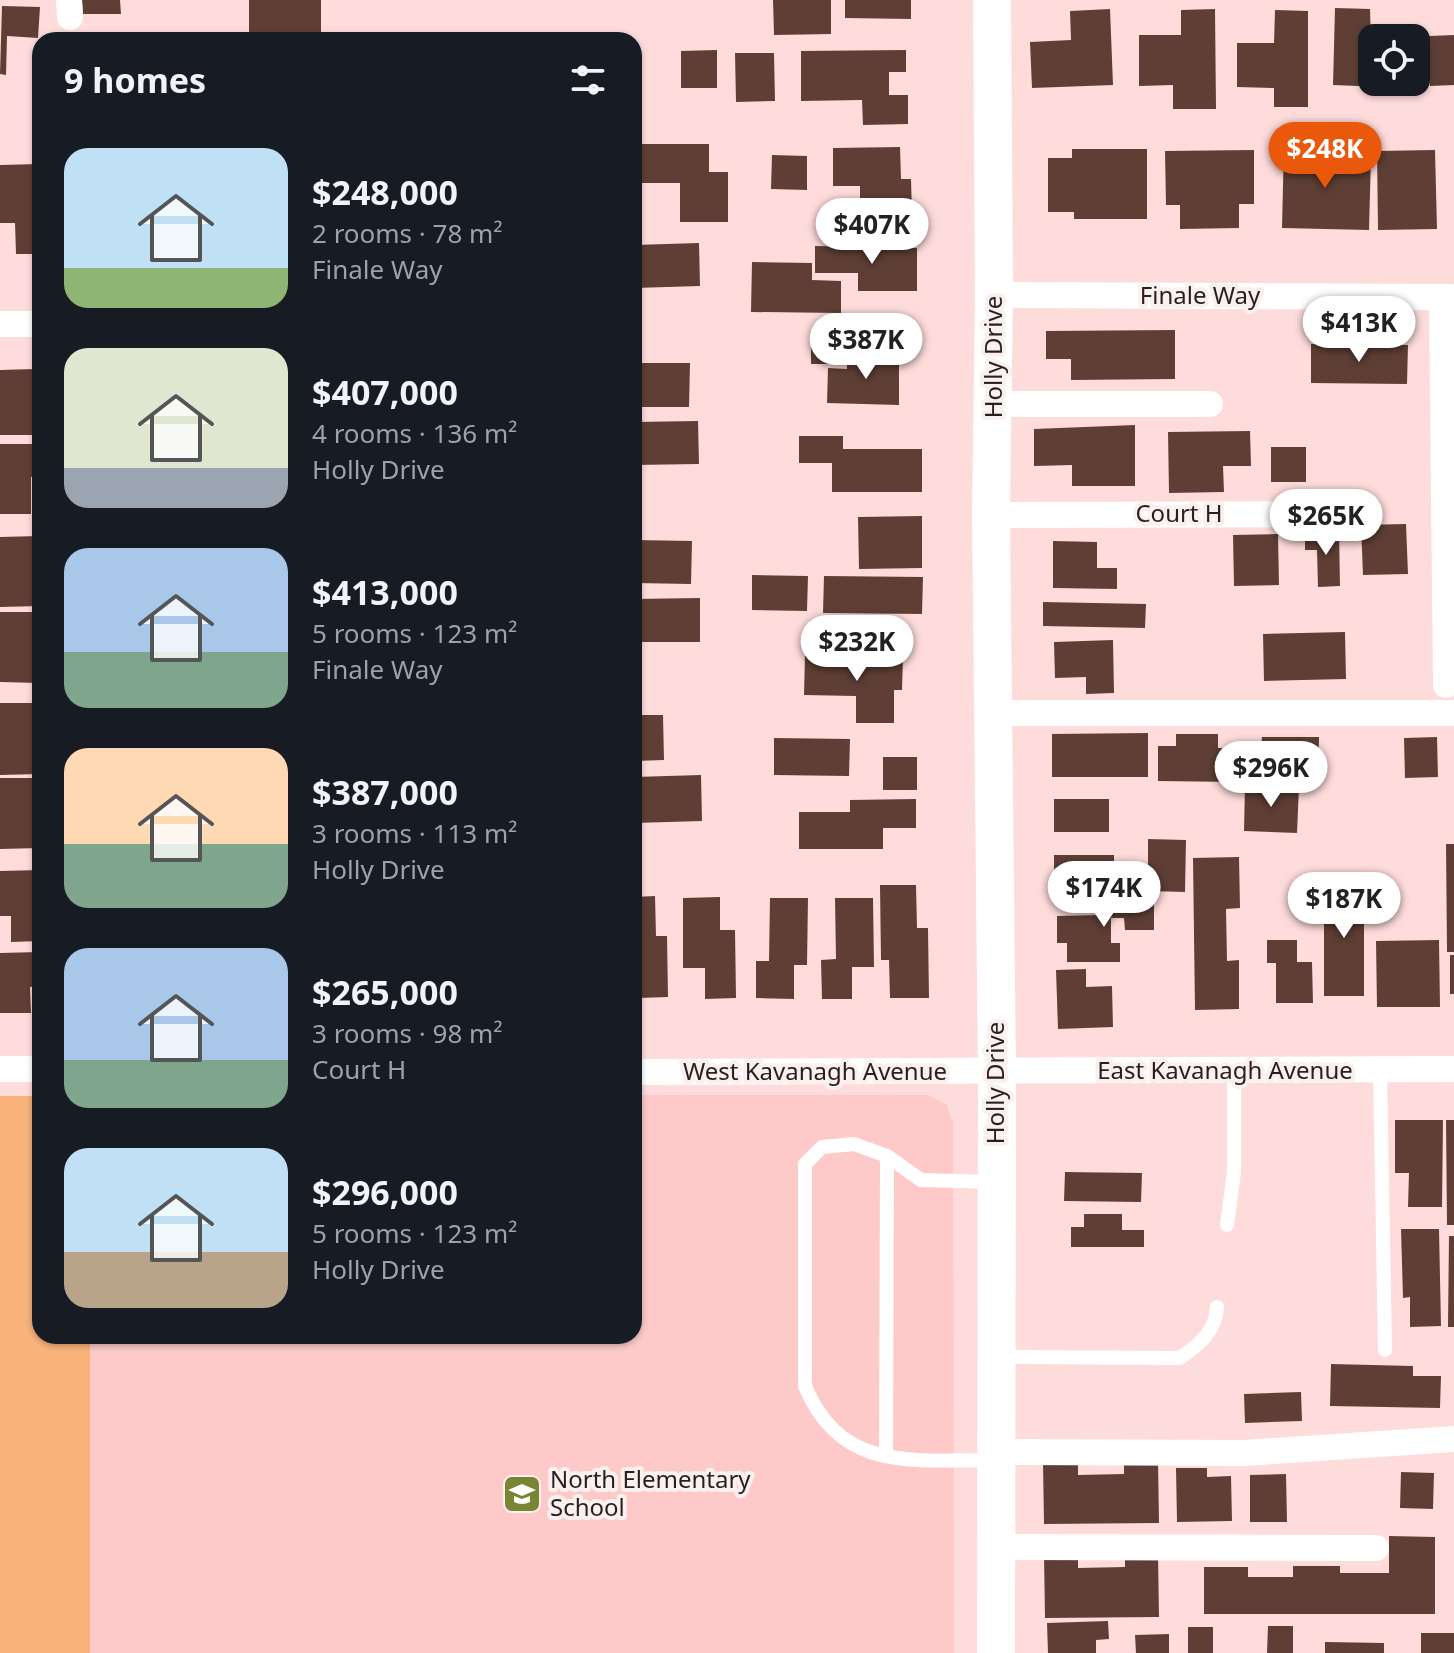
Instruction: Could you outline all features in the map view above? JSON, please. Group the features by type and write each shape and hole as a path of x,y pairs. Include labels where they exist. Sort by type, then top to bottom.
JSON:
{"street":[{"name":"Holly Drive","path":"992,0 994,404 991,515 997,1072 996,1653"},
{"name":"Finale Way","path":"994,295 1448,297"},
{"path":"1446,685 1448,297"},
{"path":"0,324 32,324"},
{"path":"994,404 1210,404"},
{"name":"Court H","path":"991,515 1367,514"},
{"path":"994,713 1454,713"},
{"path":"0,1069 32,1069"},
{"name":"East Kavanagh Avenue","path":"997,1072 1454,1069"},
{"name":"West Kavanagh Avenue","path":"642,1072 997,1072"},
{"path":"994,1456 1244,1453 1454,1439"},
{"path":"996,1547 1376,1548"}],"lane":[{"path":"1380,1070 1385,1350"},
{"path":"1227,1225 1234,1172 1234,1071"},
{"path":"994,1456 902,1460 867,1452 834,1432 815,1409 805,1386 805,1164 822,1147 854,1144 887,1156 921,1180 996,1182"},
{"path":"886,1456 887,1156"},
{"path":"995,1357 1180,1358 1200,1344 1216,1322 1217,1307"}],"shaded area":[{"name":"North Elementary School","path":"642,1095 928,1095 946,1104 953,1123 954,1653 90,1653 90,1344 642,1344"},
{"path":"0,1096 32,1096 32,1344 90,1344 90,1653 0,1653"}],"building":[{"path":"82,0 120,0 121,14 83,14"},
{"path":"249,0 321,0 321,32 249,32"},
{"path":"773,0 831,0 831,34 774,35"},
{"path":"845,0 911,0 911,19 845,18"},
{"path":"2,6 40,7 38,32 32,32 32,38 7,36 6,75 0,74"},
{"path":"1335,8 1370,9 1370,24 1358,24 1358,86 1333,85"},
{"path":"1110,9 1113,85 1032,88 1030,42 1071,40 1070,11"},
{"path":"1215,9 1216,109 1173,109 1173,85 1139,86 1139,35 1181,35 1181,10"},
{"path":"1275,10 1308,11 1308,107 1274,107 1274,88 1237,87 1237,43 1274,43"},
{"path":"1454,35 1454,85 1430,86 1430,36"},
{"path":"717,50 717,88 681,88 681,51"},
{"path":"906,50 906,72 889,72 889,95 908,95 908,124 863,125 862,100 801,101 801,51"},
{"path":"735,53 774,53 775,101 736,102"},
{"path":"1284,143 1312,144 1312,154 1371,156 1369,230 1282,228"},
{"path":"642,144 709,144 709,172 728,172 728,222 680,222 680,183 642,183"},
{"path":"900,147 901,179 911,179 912,213 860,214 860,186 833,186 833,148"},
{"path":"1072,149 1147,149 1147,219 1074,219 1074,212 1048,212 1048,158 1072,158"},
{"path":"1254,150 1254,204 1239,204 1239,228 1180,229 1180,205 1166,205 1165,151"},
{"path":"1435,150 1437,229 1378,230 1377,151"},
{"path":"772,155 807,156 807,190 771,189"},
{"path":"32,164 32,254 16,254 15,223 0,223 0,165"},
{"path":"699,243 700,286 642,288 642,245"},
{"path":"815,246 917,248 917,291 858,291 858,273 815,273"},
{"path":"752,262 812,263 812,280 841,281 841,313 751,312"},
{"path":"1175,330 1175,379 1071,380 1071,359 1046,359 1046,331"},
{"path":"811,331 841,332 841,364 811,364"},
{"path":"1311,344 1408,345 1407,384 1311,383"},
{"path":"847,354 899,355 899,405 827,403 828,368 847,369"},
{"path":"642,363 690,363 689,407 642,407"},
{"path":"32,369 32,435 0,435 0,370"},
{"path":"698,421 699,464 642,465 642,422"},
{"path":"1135,425 1135,486 1072,486 1072,465 1034,466 1034,429"},
{"path":"1250,431 1251,466 1223,466 1224,492 1169,493 1168,432"},
{"path":"799,436 843,436 843,449 922,449 922,492 832,492 832,463 799,463"},
{"path":"0,444 32,444 31,514 0,514"},
{"path":"1271,447 1306,447 1306,482 1271,482"},
{"path":"922,516 922,568 859,569 858,517"},
{"path":"1406,524 1408,574 1363,575 1361,525"},
{"path":"1339,532 1340,586 1318,587 1317,550 1305,550 1305,533"},
{"path":"1278,534 1279,585 1234,586 1233,535"},
{"path":"32,536 32,606 0,607 0,537"},
{"path":"642,540 692,541 691,584 642,583"},
{"path":"1053,541 1097,542 1097,568 1117,568 1117,589 1053,588"},
{"path":"752,575 808,576 807,611 752,610"},
{"path":"824,576 923,577 922,614 823,613"},
{"path":"700,598 700,642 642,642 642,599"},
{"path":"1043,602 1146,604 1145,628 1043,626"},
{"path":"0,612 32,612 32,683 0,682"},
{"path":"1345,632 1346,679 1264,681 1263,634"},
{"path":"1113,640 1114,693 1086,694 1086,677 1055,678 1054,642"},
{"path":"805,655 903,657 902,690 894,690 894,723 856,723 856,696 804,695"},
{"path":"0,703 32,703 32,774 0,775"},
{"path":"642,715 663,715 664,760 642,761"},
{"path":"1148,733 1148,777 1052,777 1052,734"},
{"path":"1176,734 1218,734 1218,748 1261,748 1262,737 1319,737 1318,783 1158,781 1158,746 1176,746"},
{"path":"1437,737 1438,777 1405,778 1404,738"},
{"path":"774,738 850,739 849,776 774,775"},
{"path":"883,757 917,757 917,790 883,790"},
{"path":"701,775 702,821 642,823 642,777"},
{"path":"0,778 32,778 32,848 0,849"},
{"path":"1245,786 1299,787 1297,833 1244,831"},
{"path":"916,799 916,828 883,828 883,849 799,849 799,812 850,812 850,800"},
{"path":"1054,799 1109,799 1109,832 1054,832"},
{"path":"1148,839 1186,840 1185,892 1148,891"},
{"path":"1446,844 1454,844 1454,952 1447,952"},
{"path":"1054,855 1114,855 1114,892 1054,892"},
{"path":"1239,857 1240,908 1226,909 1227,961 1239,960 1239,1009 1195,1010 1193,858"},
{"path":"32,870 32,941 11,942 11,916 0,916 0,871"},
{"path":"1324,884 1364,884 1364,996 1324,996"},
{"path":"880,885 916,885 917,928 928,928 929,998 890,998 889,960 881,960"},
{"path":"655,896 656,936 667,936 668,997 642,998 642,897"},
{"path":"720,897 720,930 735,930 736,998 705,999 705,968 683,968 683,898"},
{"path":"1154,897 1154,930 1125,930 1124,918 1111,918 1111,943 1120,943 1120,962 1067,962 1067,943 1057,943 1057,916 1102,915 1102,898"},
{"path":"770,898 808,898 807,965 794,965 794,999 756,998 756,961 769,961"},
{"path":"835,898 873,898 874,967 852,967 852,999 822,999 821,960 836,959"},
{"path":"1267,940 1297,940 1297,962 1312,962 1313,1003 1276,1003 1276,963 1267,963"},
{"path":"1439,940 1440,1007 1377,1007 1376,941"},
{"path":"32,952 31,1013 0,1013 0,953"},
{"path":"1450,955 1454,955 1454,994 1450,994"},
{"path":"1086,969 1086,987 1112,986 1113,1027 1058,1029 1056,970"},
{"path":"1395,1120 1443,1120 1442,1207 1408,1207 1409,1173 1395,1173"},
{"path":"1446,1120 1454,1120 1454,1225 1447,1225"},
{"path":"1065,1172 1142,1173 1141,1202 1064,1201"},
{"path":"1084,1214 1122,1214 1122,1230 1144,1230 1144,1247 1071,1247 1071,1227 1084,1227"},
{"path":"1401,1229 1439,1229 1441,1326 1410,1327 1410,1297 1403,1298"},
{"path":"1449,1236 1454,1236 1454,1327 1448,1327"},
{"path":"1331,1364 1413,1366 1413,1376 1441,1376 1440,1408 1330,1406"},
{"path":"1301,1392 1302,1421 1245,1423 1244,1394"},
{"path":"1158,1459 1159,1523 1044,1524 1043,1463 1078,1462 1078,1475 1124,1474 1124,1460"},
{"path":"1176,1468 1207,1468 1207,1477 1231,1476 1232,1521 1177,1522"},
{"path":"1401,1472 1434,1473 1433,1509 1400,1508"},
{"path":"1286,1474 1287,1522 1250,1522 1250,1475"},
{"path":"1389,1536 1435,1537 1435,1614 1204,1614 1204,1567 1248,1567 1248,1577 1293,1577 1293,1566 1340,1566 1340,1573 1389,1573"},
{"path":"1125,1552 1158,1552 1159,1617 1045,1618 1044,1554 1078,1554 1078,1568 1125,1567"},
{"path":"1108,1621 1109,1639 1096,1640 1096,1653 1048,1653 1047,1623"},
{"path":"1268,1626 1293,1626 1293,1653 1267,1653"},
{"path":"1188,1627 1213,1627 1213,1653 1188,1653"},
{"path":"1421,1633 1454,1633 1454,1653 1421,1653"},
{"path":"1169,1634 1169,1653 1136,1653 1135,1635"},
{"path":"1325,1642 1384,1643 1384,1653 1325,1653"}],"place":[{"name":"North Elementary School","path":"522,1494"}]}
